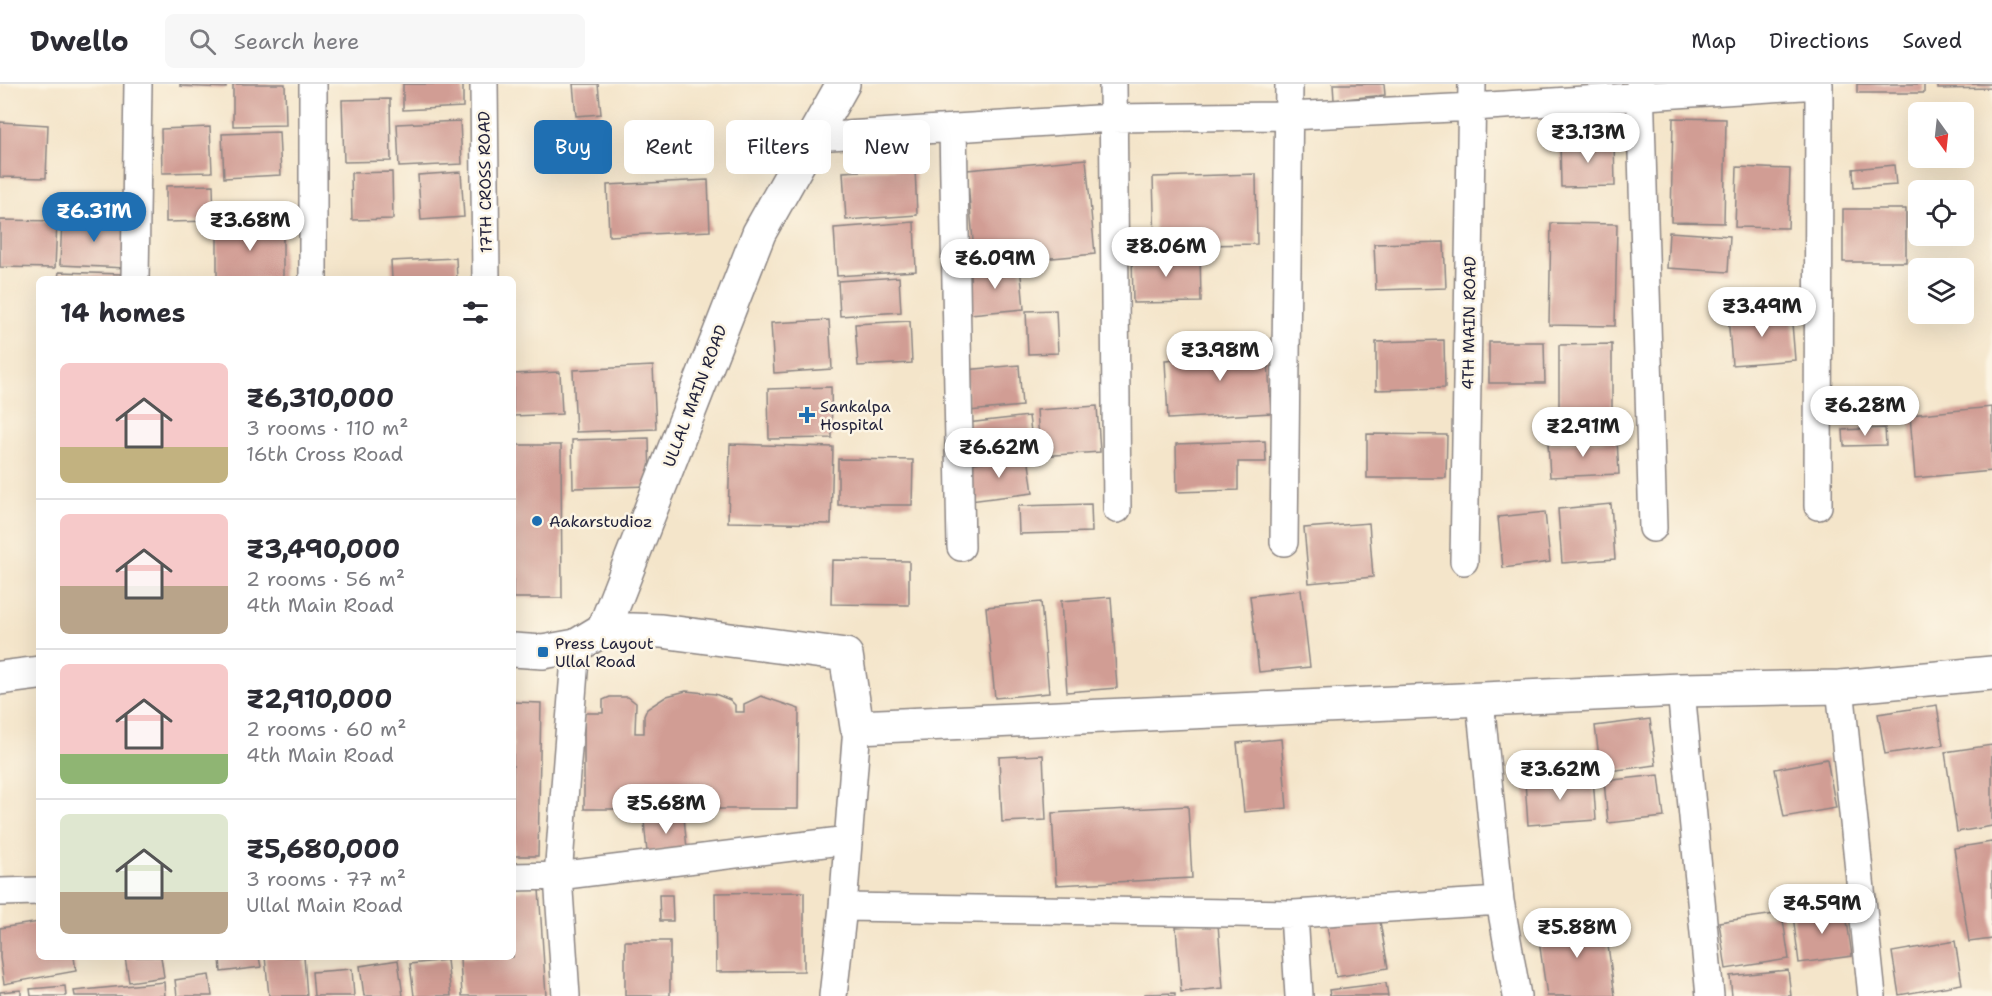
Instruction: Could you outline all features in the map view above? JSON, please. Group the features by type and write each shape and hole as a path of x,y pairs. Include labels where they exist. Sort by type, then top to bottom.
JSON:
{"street":[{"path":"135,276 138,84"},
{"path":"313,84 313,276"},
{"name":"17TH CROSS ROAD","path":"484,84 486,276"},
{"name":"ULLAL MAIN ROAD","path":"824,120 843,84"},
{"path":"1113,84 1117,509"},
{"path":"1284,542 1289,84"},
{"path":"831,136 1112,118 1289,116 1473,96 1819,84 1818,506"},
{"path":"1640,91 1653,528"},
{"name":"4TH MAIN ROAD","path":"1464,561 1473,96"},
{"path":"953,128 961,547"},
{"name":"ULLAL MAIN ROAD","path":"604,629 759,233 793,174"},
{"path":"516,650 543,652 576,646 604,629 661,631 846,655 857,727 843,907 833,996"},
{"path":"566,996 558,876 576,646"},
{"path":"0,678 36,673"},
{"path":"857,727 1681,690 1840,687 1992,673"},
{"path":"1840,687 1872,996"},
{"path":"1681,690 1710,996"},
{"path":"1480,700 1500,901 1516,996"},
{"path":"516,877 558,876 848,840"},
{"path":"0,892 36,891"},
{"path":"843,907 1294,914 1500,901"},
{"path":"1294,914 1299,996"}],"building":[{"path":"180,84 226,84 226,88 180,86"},
{"path":"233,84 285,84 286,125 233,126"},
{"path":"403,84 463,84 463,107 403,110"},
{"path":"573,84 598,84 601,114 576,116"},
{"path":"1333,84 1384,84 1385,95 1334,100"},
{"path":"1857,84 1924,84 1924,93 1857,93"},
{"path":"1938,84 1992,84 1992,88 1938,89"},
{"path":"390,99 391,161 344,162 342,100"},
{"path":"1673,118 1726,119 1724,223 1671,222"},
{"path":"460,121 462,164 399,167 397,124"},
{"path":"0,122 48,125 46,178 0,177"},
{"path":"210,127 212,172 162,173 161,129"},
{"path":"279,132 281,175 224,178 222,134"},
{"path":"1614,140 1615,186 1561,187 1560,141"},
{"path":"1086,159 1095,254 975,265 967,170"},
{"path":"1894,165 1896,185 1854,188 1853,169"},
{"path":"1737,167 1790,169 1788,228 1735,227"},
{"path":"392,172 393,219 352,220 351,173"},
{"path":"461,172 464,217 421,220 418,175"},
{"path":"843,174 915,174 917,215 846,220"},
{"path":"1256,174 1257,244 1155,246 1153,177"},
{"path":"708,180 710,231 609,236 607,185"},
{"path":"213,185 214,221 166,222 166,186"},
{"path":"1843,209 1906,209 1906,262 1843,262"},
{"path":"62,219 129,222 126,268 60,265"},
{"path":"0,220 57,221 55,268 0,267"},
{"path":"914,222 916,271 837,276 834,228"},
{"path":"1551,223 1617,224 1615,326 1549,325"},
{"path":"217,224 283,224 283,276 217,276"},
{"path":"1669,232 1730,236 1728,272 1667,268"},
{"path":"1444,242 1446,288 1376,290 1374,244"},
{"path":"1200,254 1201,302 1133,303 1132,255"},
{"path":"456,258 457,276 392,276 391,261"},
{"path":"1020,265 1024,309 970,314 966,271"},
{"path":"59,272 121,274 121,276 58,276"},
{"path":"899,277 901,312 840,316 838,281"},
{"path":"1056,310 1058,353 1028,354 1026,311"},
{"path":"1791,311 1795,360 1732,365 1728,316"},
{"path":"829,320 832,369 774,373 771,323"},
{"path":"910,321 912,363 858,366 855,324"},
{"path":"1444,340 1445,388 1376,390 1376,342"},
{"path":"1267,341 1271,413 1168,419 1165,360 1197,358 1196,345"},
{"path":"1489,342 1544,342 1545,383 1489,383"},
{"path":"1612,344 1612,424 1559,425 1559,345"},
{"path":"1019,365 1022,406 969,411 965,370"},
{"path":"653,366 656,429 576,432 573,370"},
{"path":"560,372 562,414 516,416 516,374"},
{"path":"831,387 832,438 769,439 768,389"},
{"path":"1097,406 1100,452 1040,456 1037,410"},
{"path":"1992,407 1992,471 1915,478 1910,415"},
{"path":"1029,416 1033,447 971,454 967,423"},
{"path":"1885,428 1886,445 1844,446 1843,430"},
{"path":"1367,434 1447,435 1446,478 1367,478"},
{"path":"649,438 650,486 573,488 572,440"},
{"path":"1617,440 1619,474 1550,477 1548,443"},
{"path":"1265,441 1266,462 1238,462 1238,490 1177,492 1176,444"},
{"path":"730,444 833,447 831,524 728,522"},
{"name":"Aakarstudioz","path":"516,445 561,445 562,598 516,598"},
{"path":"1028,456 1033,493 970,501 966,464"},
{"path":"838,459 913,460 912,505 838,505"},
{"path":"1091,504 1092,532 1019,534 1018,506"},
{"path":"1611,504 1615,559 1562,563 1558,509"},
{"path":"1545,512 1550,562 1503,568 1498,517"},
{"path":"1369,523 1373,577 1309,583 1304,528"},
{"path":"832,560 909,561 909,605 831,604"},
{"path":"1301,590 1310,667 1259,672 1250,596"},
{"path":"1111,597 1117,688 1067,692 1061,601"},
{"path":"1041,602 1049,693 995,698 986,607"},
{"path":"686,691 715,694 730,700 735,705 735,712 744,712 744,704 761,696 799,709 798,809 584,809 584,713 603,713 603,700 610,697 628,697 636,703 635,733 644,733 644,716 647,709 667,696"},
{"path":"516,702 541,703 538,856 516,856"},
{"path":"1937,705 1943,745 1885,754 1878,714"},
{"path":"1650,719 1656,765 1601,772 1595,726"},
{"path":"1281,739 1287,808 1244,812 1237,743"},
{"path":"1992,745 1992,826 1957,832 1945,752"},
{"path":"1043,755 1046,820 1002,822 999,757"},
{"path":"1827,759 1836,808 1784,817 1775,769"},
{"path":"1659,775 1664,817 1608,823 1604,781"},
{"path":"1593,777 1596,820 1528,825 1525,782"},
{"path":"1188,806 1192,878 1056,885 1052,813"},
{"path":"684,817 687,849 647,852 644,821"},
{"path":"1992,842 1992,939 1969,942 1954,848"},
{"path":"539,889 546,996 462,996 460,960 516,960 516,891"},
{"path":"804,892 804,971 716,972 715,893"},
{"path":"659,895 672,895 673,921 660,921"},
{"path":"1845,907 1852,956 1799,963 1793,915"},
{"path":"1782,913 1789,959 1726,969 1719,922"},
{"path":"1379,916 1388,968 1336,977 1327,925"},
{"path":"1604,917 1615,996 1547,996 1537,927"},
{"path":"36,922 36,960 74,960 76,971 4,984 0,958 0,928"},
{"path":"1218,924 1223,988 1181,992 1176,927"},
{"path":"625,941 670,941 670,996 625,996"},
{"path":"1955,941 1962,984 1899,995 1892,952"},
{"path":"125,960 161,960 164,977 129,982"},
{"path":"220,960 260,960 261,967 221,972"},
{"path":"265,960 304,960 307,996 269,996"},
{"path":"398,960 403,996 364,996 360,966"},
{"path":"447,960 451,996 414,996 410,964"},
{"path":"352,969 354,996 314,996 312,972"},
{"path":"1788,970 1791,996 1732,996 1730,976"},
{"path":"209,975 212,996 177,996 175,980"},
{"path":"164,982 165,996 75,996 74,991"},
{"path":"1386,983 1388,996 1330,996 1329,990"},
{"path":"65,986 66,996 31,996 30,989"},
{"path":"21,990 21,996 0,996 0,992"},
{"path":"1175,993 1175,996 1145,996 1145,994"}],"place":[{"name":"Sankalpa Hospital","path":"807,415"},
{"name":"Aakarstudioz","path":"537,521"},
{"name":"Press Layout Ullal Road","path":"543,652"}]}
